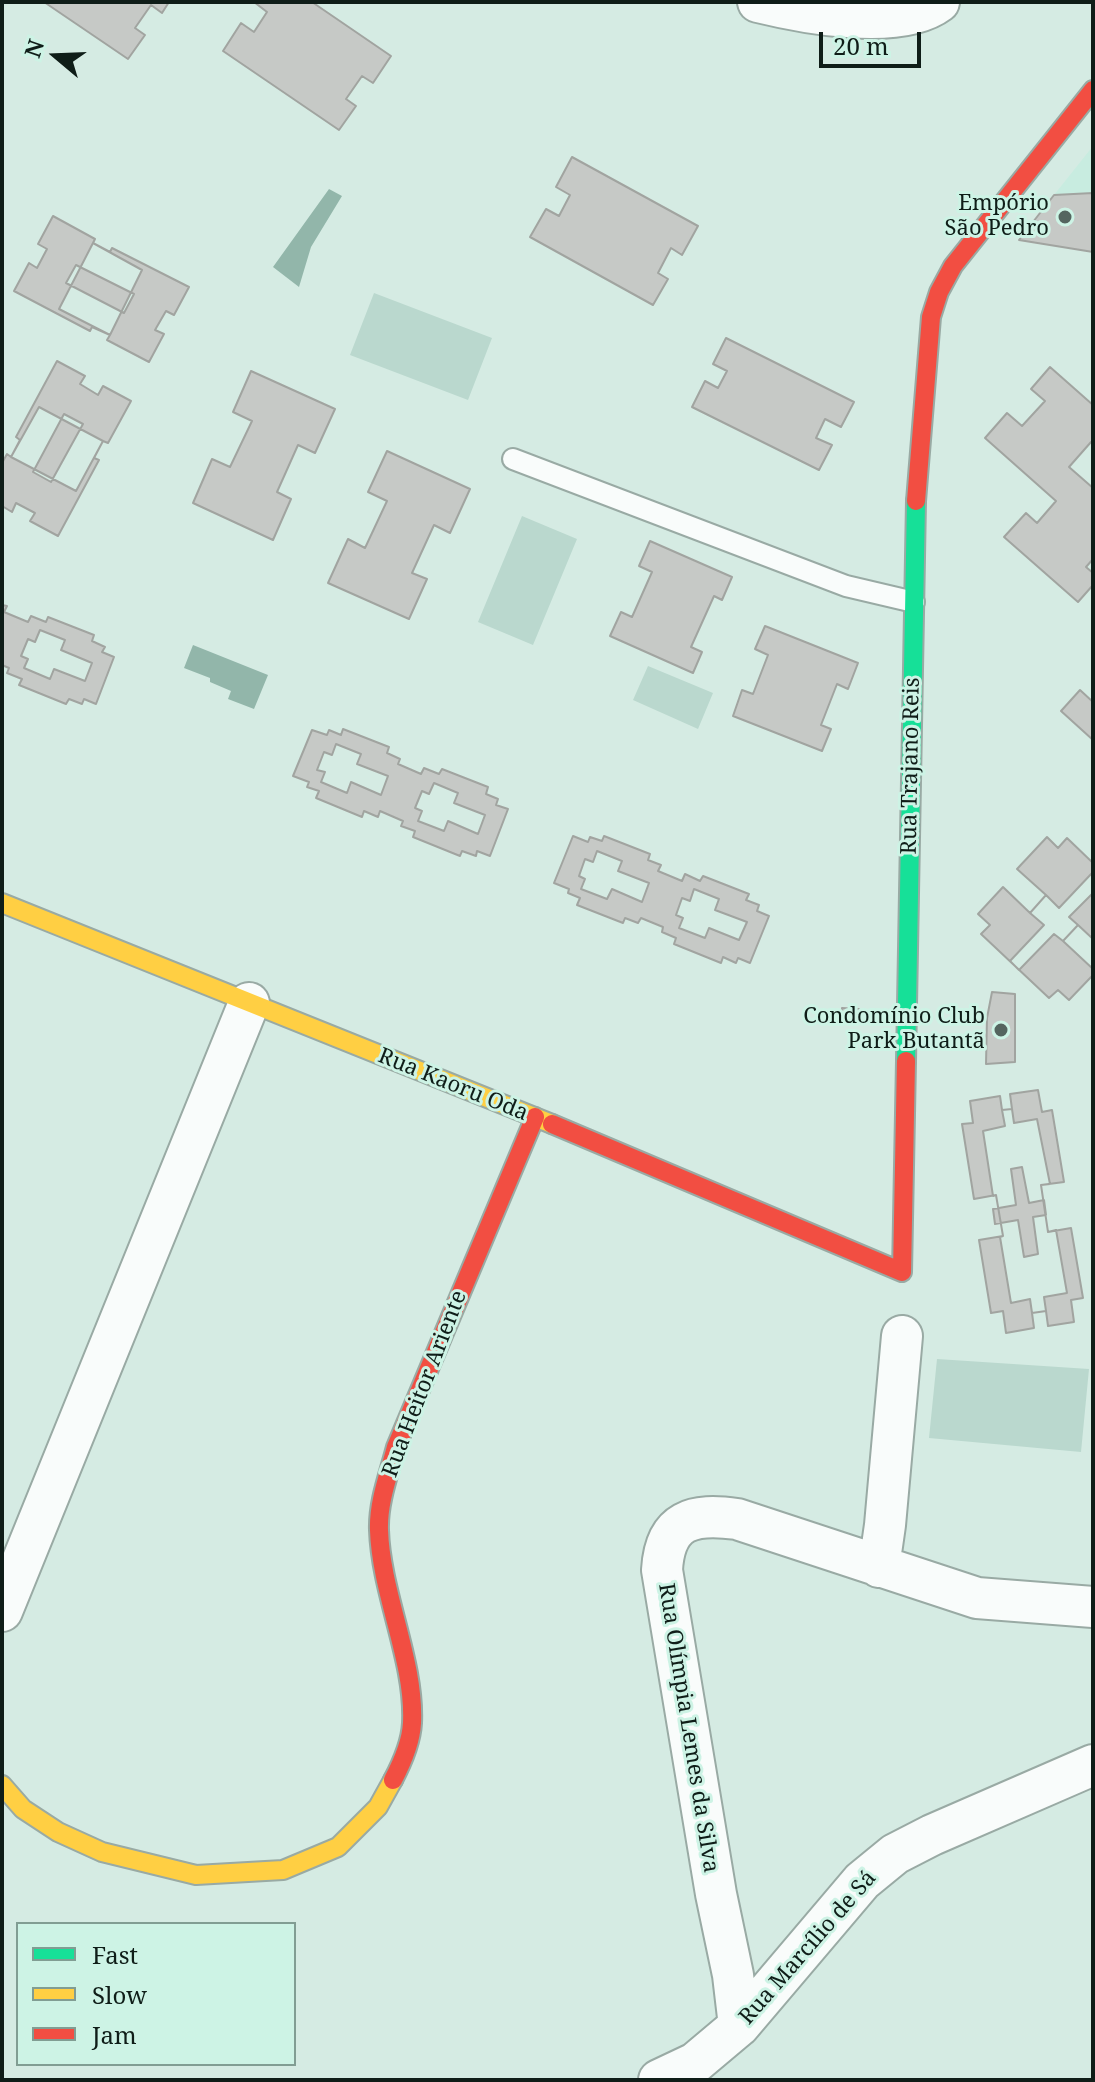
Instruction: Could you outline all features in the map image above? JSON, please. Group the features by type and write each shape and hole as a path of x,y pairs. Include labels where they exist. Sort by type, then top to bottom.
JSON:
{"street":[{"path":"758,2 806,14 871,19 928,10 939,2"},
{"name":"Rua Trajano Reis","path":"902,1272 916,501 931,317 939,292 953,266 1093,90"},
{"name":"Rua Kaoru Oda","path":"2,903 535,1117 902,1272"},
{"path":"2,1611 249,1003"},
{"name":"Rua Heitor Ariente","path":"2,1785 23,1809 58,1832 102,1852 196,1875 283,1870 338,1847 378,1807 403,1762 412,1724 409,1685 384,1572 379,1529 382,1498 396,1447 535,1117"},
{"path":"879,1567 902,1336"},
{"name":"Rua Olímpia Lemes da Silva","path":"739,2026 733,1975 716,1894 662,1570 663,1554 670,1533 683,1522 708,1516 737,1519 977,1598 1093,1607"},
{"name":"Rua Marcílio de Sá","path":"659,2080 695,2063 739,2026 862,1881 895,1854 1093,1765"}],"lane":[{"path":"513,459 846,586 914,602"}],"shaded area":[{"path":"1093,146 1093,193 1054,195"},
{"path":"329,189 342,196 311,247 299,287 273,267"},
{"path":"374,293 492,338 468,400 350,355"},
{"path":"522,516 577,539 533,645 478,622"},
{"path":"193,645 268,675 254,709 228,699 231,691 210,682 210,678 184,668"},
{"path":"648,666 713,693 698,729 633,700"},
{"path":"937,1359 1089,1369 1081,1452 929,1438"}],"building":[{"path":"44,2 169,2 162,13 151,5 135,28 145,35 128,59"},
{"path":"254,2 312,2 391,56 373,83 362,76 346,99 356,106 339,130 223,51 241,23 254,32 267,12"},
{"path":"572,157 698,226 682,255 671,248 658,273 668,279 653,305 530,237 546,209 559,216 570,195 556,187"},
{"name":"Empório São Pedro","path":"1093,193 1093,252 1019,240 1054,195"},
{"path":"53,216 95,239 93,243 110,252 112,248 189,287 174,315 166,311 155,330 164,334 149,362 107,340 110,335 92,327 90,331 14,291 29,263 37,268 47,249 38,244"},
{"path":"93,243 142,270 110,335 59,309"},
{"path":"76,265 134,294 124,313 66,283"},
{"path":"726,338 854,402 841,427 825,419 816,438 832,445 819,470 692,407 705,381 718,388 727,371 713,364"},
{"path":"57,361 85,376 80,384 98,395 103,386 131,401 108,443 103,441 94,458 99,460 58,536 30,521 35,513 16,503 12,512 2,506 2,463 7,454 11,457 20,440 16,437"},
{"path":"1050,367 1093,405 1093,443 1069,467 1093,488 1093,559 1086,567 1093,573 1093,585 1078,602 1004,537 1026,513 1037,523 1056,501 985,438 1007,413 1022,426 1045,401 1031,389"},
{"path":"251,371 335,409 315,453 298,445 277,492 291,499 273,540 193,503 212,459 230,467 252,421 233,412"},
{"path":"39,407 103,441 76,491 11,457"},
{"path":"64,414 83,424 51,482 33,472"},
{"path":"387,451 470,489 450,533 434,525 412,573 427,579 409,619 328,583 348,539 365,548 387,501 368,492"},
{"path":"650,541 732,577 722,600 714,596 691,647 702,652 693,673 610,636 621,612 632,617 652,572 639,566"},
{"path":"2,605 7,606 4,612 28,622 31,616 46,622 48,617 94,635 92,641 105,647 102,652 114,657 96,704 84,699 82,704 69,699 66,704 19,685 22,679 7,673 9,668 2,665"},
{"path":"765,626 858,663 848,689 837,684 821,725 831,729 822,751 733,716 742,690 753,694 768,655 755,649"},
{"path":"40,630 65,640 61,650 92,663 85,681 54,669 50,679 24,668 28,659 21,656 28,639 35,642"},
{"path":"1080,690 1093,702 1093,740 1061,711"},
{"path":"343,729 389,747 387,753 400,759 398,764 421,774 424,768 439,774 442,769 488,787 486,794 498,799 496,805 508,809 490,856 477,851 476,856 462,851 460,856 413,837 415,831 401,826 403,821 380,811 378,817 364,811 362,817 316,798 319,791 307,787 309,782 293,776 312,730 327,735 329,730 341,735"},
{"path":"336,744 361,754 357,764 388,776 381,795 351,782 347,793 321,782 325,772 317,770 324,752 332,755"},
{"path":"434,783 458,793 454,803 485,815 478,834 448,821 444,831 418,821 422,811 415,808 422,791 429,794"},
{"path":"573,836 588,842 590,837 602,841 604,836 650,854 648,860 661,865 658,871 682,881 685,874 700,881 703,876 749,894 746,900 759,905 757,911 769,916 750,963 738,958 736,963 723,957 721,963 674,944 676,938 662,932 663,927 641,918 638,923 625,918 623,923 577,905 580,898 554,883"},
{"path":"1047,837 1058,848 1067,838 1093,863 1093,939 1078,925 1063,941 1093,969 1093,975 1069,1000 1058,990 1049,998 981,934 990,925 978,914 1003,887 1030,913 1046,895 1017,869"},
{"path":"597,851 622,861 618,871 649,883 642,902 612,889 607,899 581,889 585,879 579,876 585,859 593,862"},
{"path":"1093,872 1093,893 1069,917 1078,925 1063,941 1054,934 1019,970 1010,961 1044,925 1030,913 1046,895 1059,908"},
{"path":"694,889 719,899 715,910 747,922 739,940 709,928 705,938 679,928 683,918 676,915 682,898 690,901"},
{"name":"Condomínio Club Park Butantã","path":"992,992 1015,994 1015,1062 986,1064 987,1018"},
{"path":"842,1008 859,1009 858,1024 841,1023"},
{"path":"1038,1090 1042,1112 1052,1110 1064,1182 1041,1185 1048,1232 1071,1228 1083,1298 1071,1300 1074,1322 1048,1326 1046,1311 1032,1313 1034,1328 1006,1333 1003,1311 991,1313 979,1240 1003,1236 996,1195 974,1199 962,1124 973,1123 970,1101 1000,1096 1002,1110 1012,1109 1010,1094"},
{"path":"1012,1109 1014,1123 1037,1119 1050,1184 1041,1185 1048,1232 1056,1230 1067,1293 1044,1297 1046,1311 1032,1313 1030,1299 1011,1303 1000,1237 1003,1236 983,1131 1005,1126 1002,1110"},
{"path":"1022,1167 1029,1203 1044,1200 1046,1215 1033,1217 1038,1254 1024,1257 1018,1220 995,1224 993,1209 1016,1205 1011,1169"}],"traffic: fast":[{"path":"906,1061 916,501"}],"traffic: slow":[{"path":"2,903 552,1124"},
{"path":"2,1785 23,1809 58,1832 102,1852 196,1875 283,1870 338,1847 378,1807 393,1780"}],"traffic: jam":[{"path":"916,501 931,317 939,292 953,266 1093,90"},
{"path":"552,1124 902,1272 906,1061"},
{"path":"393,1780 410,1738 412,1700 381,1554 379,1520 382,1499 396,1447 535,1117"}],"place":[{"name":"Empório São Pedro","path":"1065,217"},
{"name":"Condomínio Club Park Butantã","path":"1001,1030"}]}
